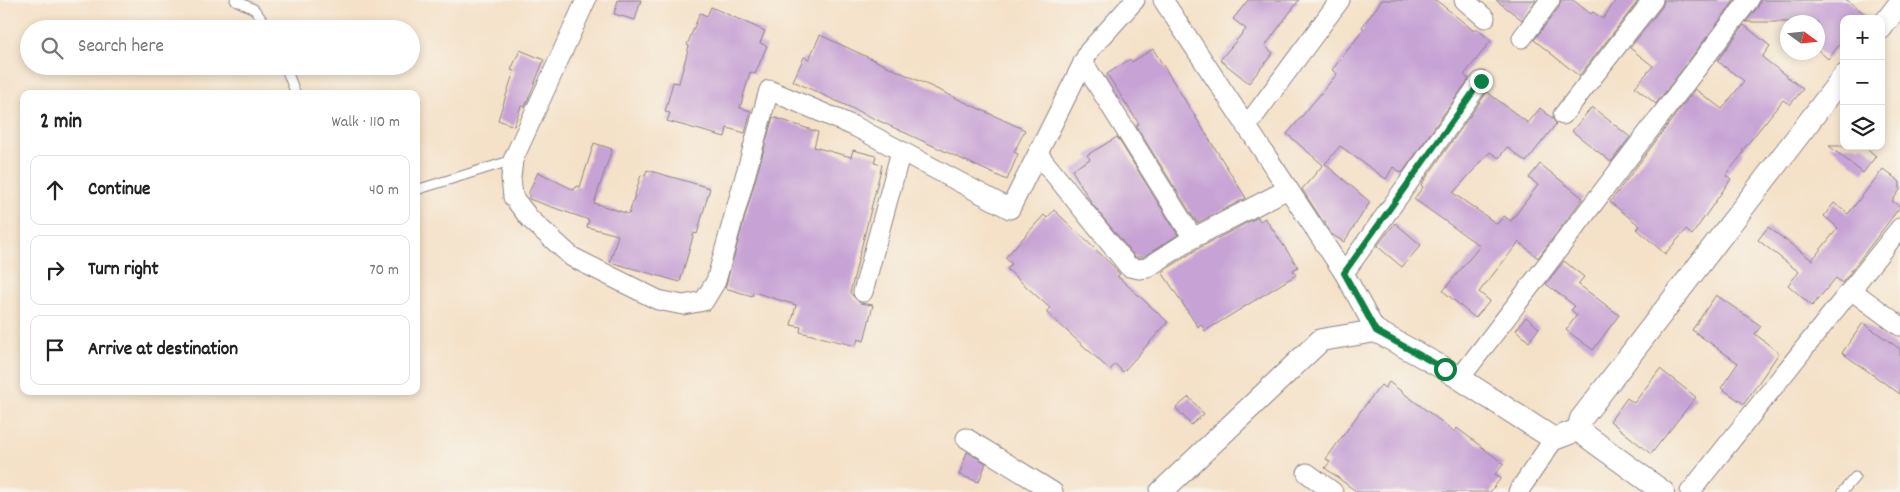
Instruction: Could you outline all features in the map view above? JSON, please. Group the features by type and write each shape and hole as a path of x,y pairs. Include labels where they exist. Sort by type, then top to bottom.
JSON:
{"street":[{"path":"586,0 513,160 511,178 513,197 530,219 572,257 658,300 683,305 704,301 716,281 769,90 856,127 1010,209 1089,51 1135,0"},
{"path":"1164,0 1344,273 1376,331 1460,378 1554,439"},
{"path":"1246,127 1340,0"},
{"path":"1464,0 1485,18"},
{"path":"1522,38 1550,0"},
{"path":"1563,115 1653,0"},
{"path":"1460,378 1749,0"},
{"path":"1885,23 1900,3"},
{"path":"1083,62 1193,238"},
{"path":"1344,273 1481,81"},
{"path":"1578,430 1581,419 1840,81"},
{"path":"863,292 901,151"},
{"path":"1038,154 1129,267 1139,269 1147,268 1193,238 1288,189"},
{"path":"1690,492 1900,228"},
{"path":"1851,290 1900,326"},
{"path":"1161,492 1320,340 1376,331"},
{"path":"1518,492 1554,439 1578,430"},
{"path":"1578,430 1662,492"},
{"path":"966,438 1053,492"},
{"path":"1307,473 1333,492"}],"lane":[{"path":"235,0 254,9 262,20"},
{"path":"289,75 294,90"},
{"path":"420,189 513,160"},
{"path":"1842,492 1855,477"}],"building":[{"path":"618,0 641,0 635,20 614,14"},
{"path":"1248,0 1299,0 1265,46 1273,53 1249,83 1220,60 1246,29 1233,19"},
{"path":"1382,0 1436,0 1474,31 1476,28 1491,41 1464,75 1469,79 1402,173 1393,167 1386,179 1340,146 1325,164 1370,202 1344,242 1331,234 1325,224 1326,222 1322,220 1302,189 1323,165 1287,134 1337,74 1332,70 1364,29 1362,27"},
{"path":"1496,0 1536,0 1522,20"},
{"path":"1561,0 1573,0 1591,14 1593,12 1603,19 1616,0 1639,0 1579,76 1534,40 1559,7"},
{"path":"1664,0 1735,0 1656,104 1635,87 1653,66 1630,48 1662,7"},
{"path":"1760,0 1847,0 1866,15 1840,15 1840,44 1828,59 1825,56 1825,15 1780,15 1780,22 1746,22 1758,7"},
{"path":"711,7 765,31 760,43 767,46 755,74 750,72 740,108 751,111 745,133 727,128 725,137 667,121 670,113 665,112 673,82 679,83 689,46 687,45 700,13 707,16"},
{"path":"1744,25 1770,46 1762,57 1803,89 1790,105 1783,100 1742,151 1744,152 1726,175 1731,179 1692,235 1686,230 1665,254 1637,229 1640,226 1610,202 1695,89 1722,109 1744,81 1717,61"},
{"path":"820,35 1025,130 1014,152 1018,154 1007,180 793,81 804,57 809,59"},
{"path":"1153,49 1246,198 1197,223 1136,126 1139,124 1107,74 1130,59 1132,62"},
{"path":"520,50 544,60 525,107 521,106 514,126 498,120 514,71 511,70"},
{"path":"1487,92 1528,123 1540,108 1556,124 1526,162 1507,147 1499,158 1490,152 1453,193 1497,224 1504,216 1511,221 1538,185 1529,178 1540,164 1583,198 1538,258 1519,242 1479,292 1490,301 1475,318 1443,291 1480,246 1414,199 1423,187 1421,185"},
{"path":"1592,107 1630,137 1611,162 1572,131"},
{"path":"773,117 818,132 814,147 851,157 853,150 876,156 874,163 882,165 850,293 860,303 873,305 864,341 858,339 856,346 800,332 801,327 791,325 796,305 753,292 752,296 725,288"},
{"path":"1117,137 1178,235 1143,257 1135,257 1092,204 1072,170 1090,159 1087,155"},
{"path":"594,143 612,149 594,203 629,214 641,175 645,176 647,170 710,188 697,234 694,233 680,282 610,262 618,235 587,227 589,220 529,199 529,192 538,172 574,190 576,186 580,187"},
{"path":"1829,146 1840,146 1840,150 1869,150 1876,156 1863,173"},
{"path":"1883,169 1900,182 1900,190 1892,201 1900,207 1842,283 1836,278 1812,306 1788,285 1799,272 1758,240 1768,227 1812,260 1838,228 1824,216 1834,203 1848,214"},
{"path":"1054,210 1113,266 1120,274 1117,276 1168,322 1123,372 1115,364 1110,370 1046,312 1050,308 1007,269 1012,264 1005,258 1044,215 1047,218"},
{"path":"1258,217 1260,221 1265,218 1298,267 1293,270 1296,275 1205,331 1201,324 1198,327 1162,272 1199,248"},
{"path":"1395,223 1421,245 1402,267 1377,246"},
{"path":"1564,261 1584,277 1578,284 1619,315 1593,350 1566,330 1577,315 1571,310 1575,306 1546,284"},
{"path":"1716,295 1761,326 1755,334 1779,353 1744,404 1721,388 1738,363 1692,330"},
{"path":"1526,317 1539,328 1529,342 1516,330"},
{"path":"1863,323 1900,349 1900,394 1842,353"},
{"path":"1660,369 1696,397 1651,454 1610,421 1627,398 1634,403"},
{"path":"1389,382 1455,432 1457,428 1504,464 1495,474 1501,478 1490,492 1357,492 1325,468 1330,462 1326,459 1360,412 1381,385 1385,388"},
{"path":"1189,397 1204,414 1191,425 1176,408"},
{"path":"967,452 986,463 979,482 959,475"}],"route":[{"path":"1445,369 1376,331 1344,273 1481,81"}]}
